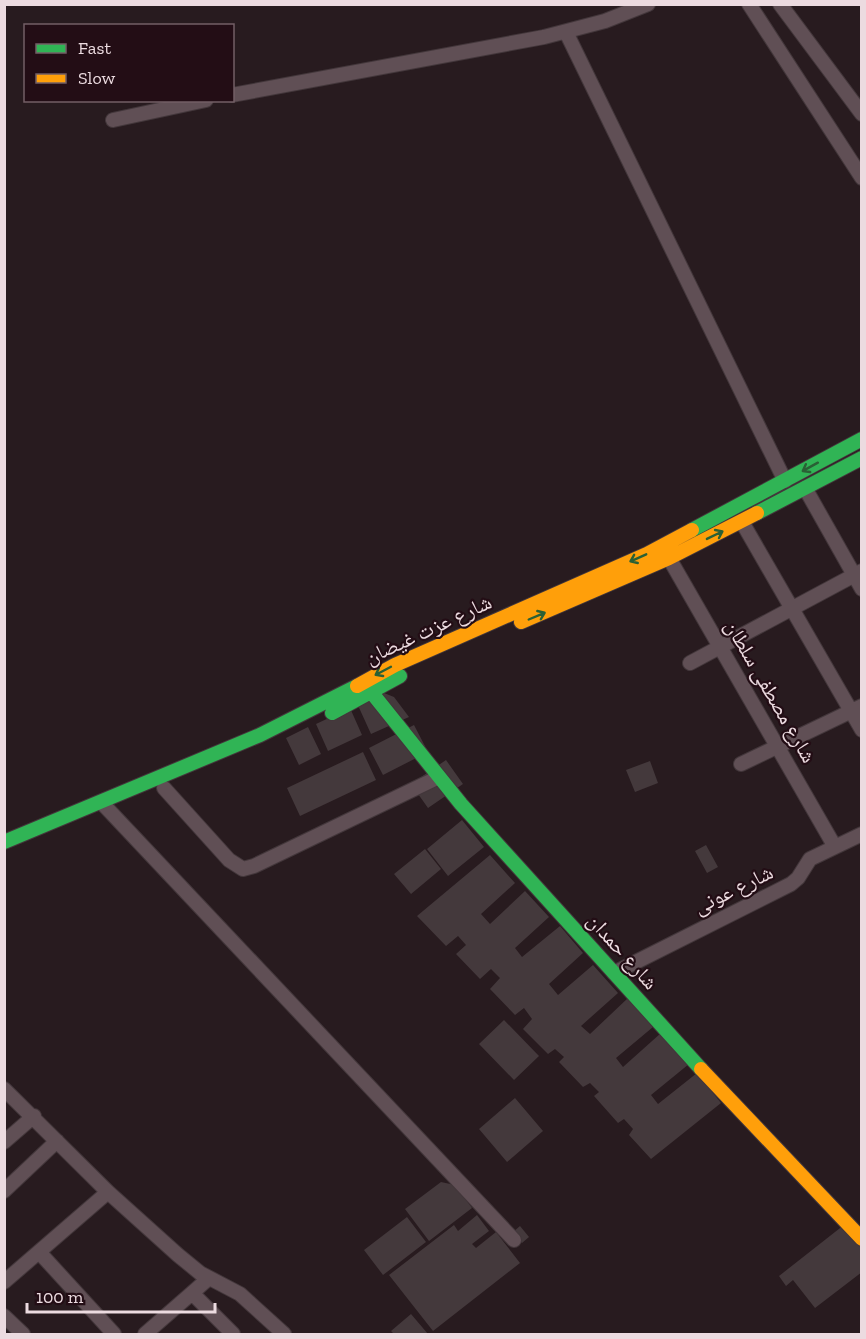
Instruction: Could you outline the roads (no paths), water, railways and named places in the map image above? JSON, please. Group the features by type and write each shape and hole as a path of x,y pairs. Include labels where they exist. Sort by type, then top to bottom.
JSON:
{"street":[{"path":"234,95 566,32 605,21 648,4"},
{"path":"748,4 861,178"},
{"path":"780,4 861,114"},
{"path":"566,32 785,481"},
{"path":"113,120 197,102"},
{"name":"شارع عزت غيضان","path":"4,842 164,788 324,718 395,665 655,550 861,439"},
{"name":"شارع عزت غيضان","path":"4,852 319,707 669,558 861,459"},
{"path":"805,488 857,573 861,589"},
{"path":"742,522 792,608 856,709 861,730"},
{"name":"شارع مصطفى سلطان","path":"669,558 835,846"},
{"path":"690,663 857,573"},
{"name":"شارع حمدان","path":"368,687 439,777 614,973 726,1096 790,1161 851,1231 861,1239"},
{"path":"741,764 856,709"},
{"path":"164,788 229,860 243,869 254,866 439,777"},
{"path":"106,807 514,1240"},
{"name":"شارع عونى","path":"614,973 795,881 810,859 861,834"},
{"path":"4,1089 34,1116 108,1192 178,1255 209,1278 240,1294 284,1335"},
{"path":"4,1142 34,1116"},
{"path":"4,1191 57,1141"},
{"path":"4,1282 108,1192"},
{"path":"39,1252 114,1335"},
{"path":"145,1335 209,1278"},
{"path":"192,1293 233,1335"},
{"path":"4,1316 23,1335"}]}
